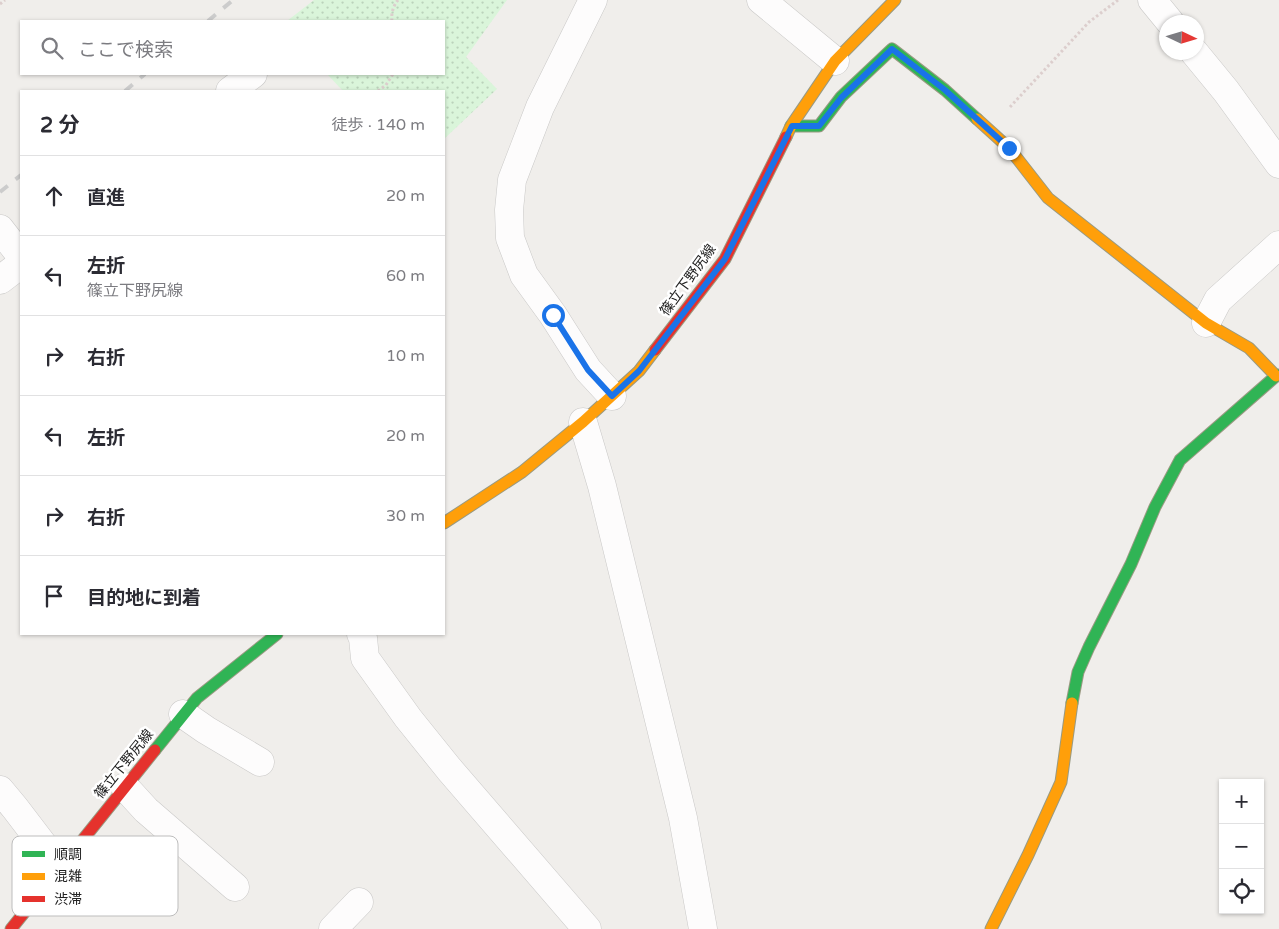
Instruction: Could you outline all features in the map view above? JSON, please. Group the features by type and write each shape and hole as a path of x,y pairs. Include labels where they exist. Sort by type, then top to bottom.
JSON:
{"street":[{"path":"593,0 540,107 512,180 509,210 510,238 524,275 553,315 588,370 612,396"},
{"path":"761,0 836,61"},
{"name":"篠立下野尻線","path":"445,522 522,472 583,422 639,371 725,259 792,126 836,61 895,0"},
{"path":"1152,0 1164,15"},
{"path":"792,126 819,126 841,98 892,49 945,90 1009,148 1048,198 1206,323 1249,348 1277,375 1180,460 1155,507 1131,564 1078,672 1061,782 1028,855 991,929"},
{"path":"1201,60 1226,91 1279,164"},
{"path":"231,90 253,75"},
{"path":"1206,323 1218,300 1279,245"},
{"path":"0,280 16,249"},
{"path":"583,422 602,486 683,818 702,929"},
{"name":"篠立下野尻線","path":"85,836 197,698 276,635"},
{"path":"362,635 365,658 408,718 455,776 587,929"},
{"path":"184,714 206,730 260,762"},
{"path":"125,787 146,810 176,836"},
{"path":"0,790 37,836"},
{"path":"178,838 235,887"},
{"path":"332,929 359,902"},
{"name":"篠立下野尻線","path":"11,929 21,916"}],"path":[{"path":"0,4 5,0"},
{"path":"392,20 391,15 398,0"},
{"path":"989,129 1089,22 1118,0"},
{"path":"379,90 386,85 392,75"}],"green space":[{"path":"314,0 507,0 466,57 497,89 445,138 445,90 342,90 328,75 445,75 445,20 288,20"}],"railway":[{"path":"209,20 233,0"},
{"path":"126,90 144,75"},
{"path":"0,192 20,176"}],"traffic: fast":[{"path":"791,126 819,126 841,97 892,49 945,90 977,119"},
{"path":"1072,703 1078,672 1089,647 1131,564 1155,507 1180,460 1279,375"},
{"path":"155,750 197,698 276,635"}],"traffic: slow":[{"path":"786,137 791,126 835,61 895,0"},
{"path":"977,119 1009,148 1048,198 1206,323 1249,348 1276,376"},
{"path":"445,522 522,472 583,422 639,371 655,350"},
{"path":"991,929 1028,855 1061,782 1072,703"}],"traffic: jam":[{"path":"655,350 725,259 786,137"},
{"path":"86,836 155,750"},
{"path":"11,929 21,916"}],"route":[{"path":"553,315 588,370 612,396 639,371 725,259 792,126 819,126 841,98 892,49 945,90 1009,148"}]}
